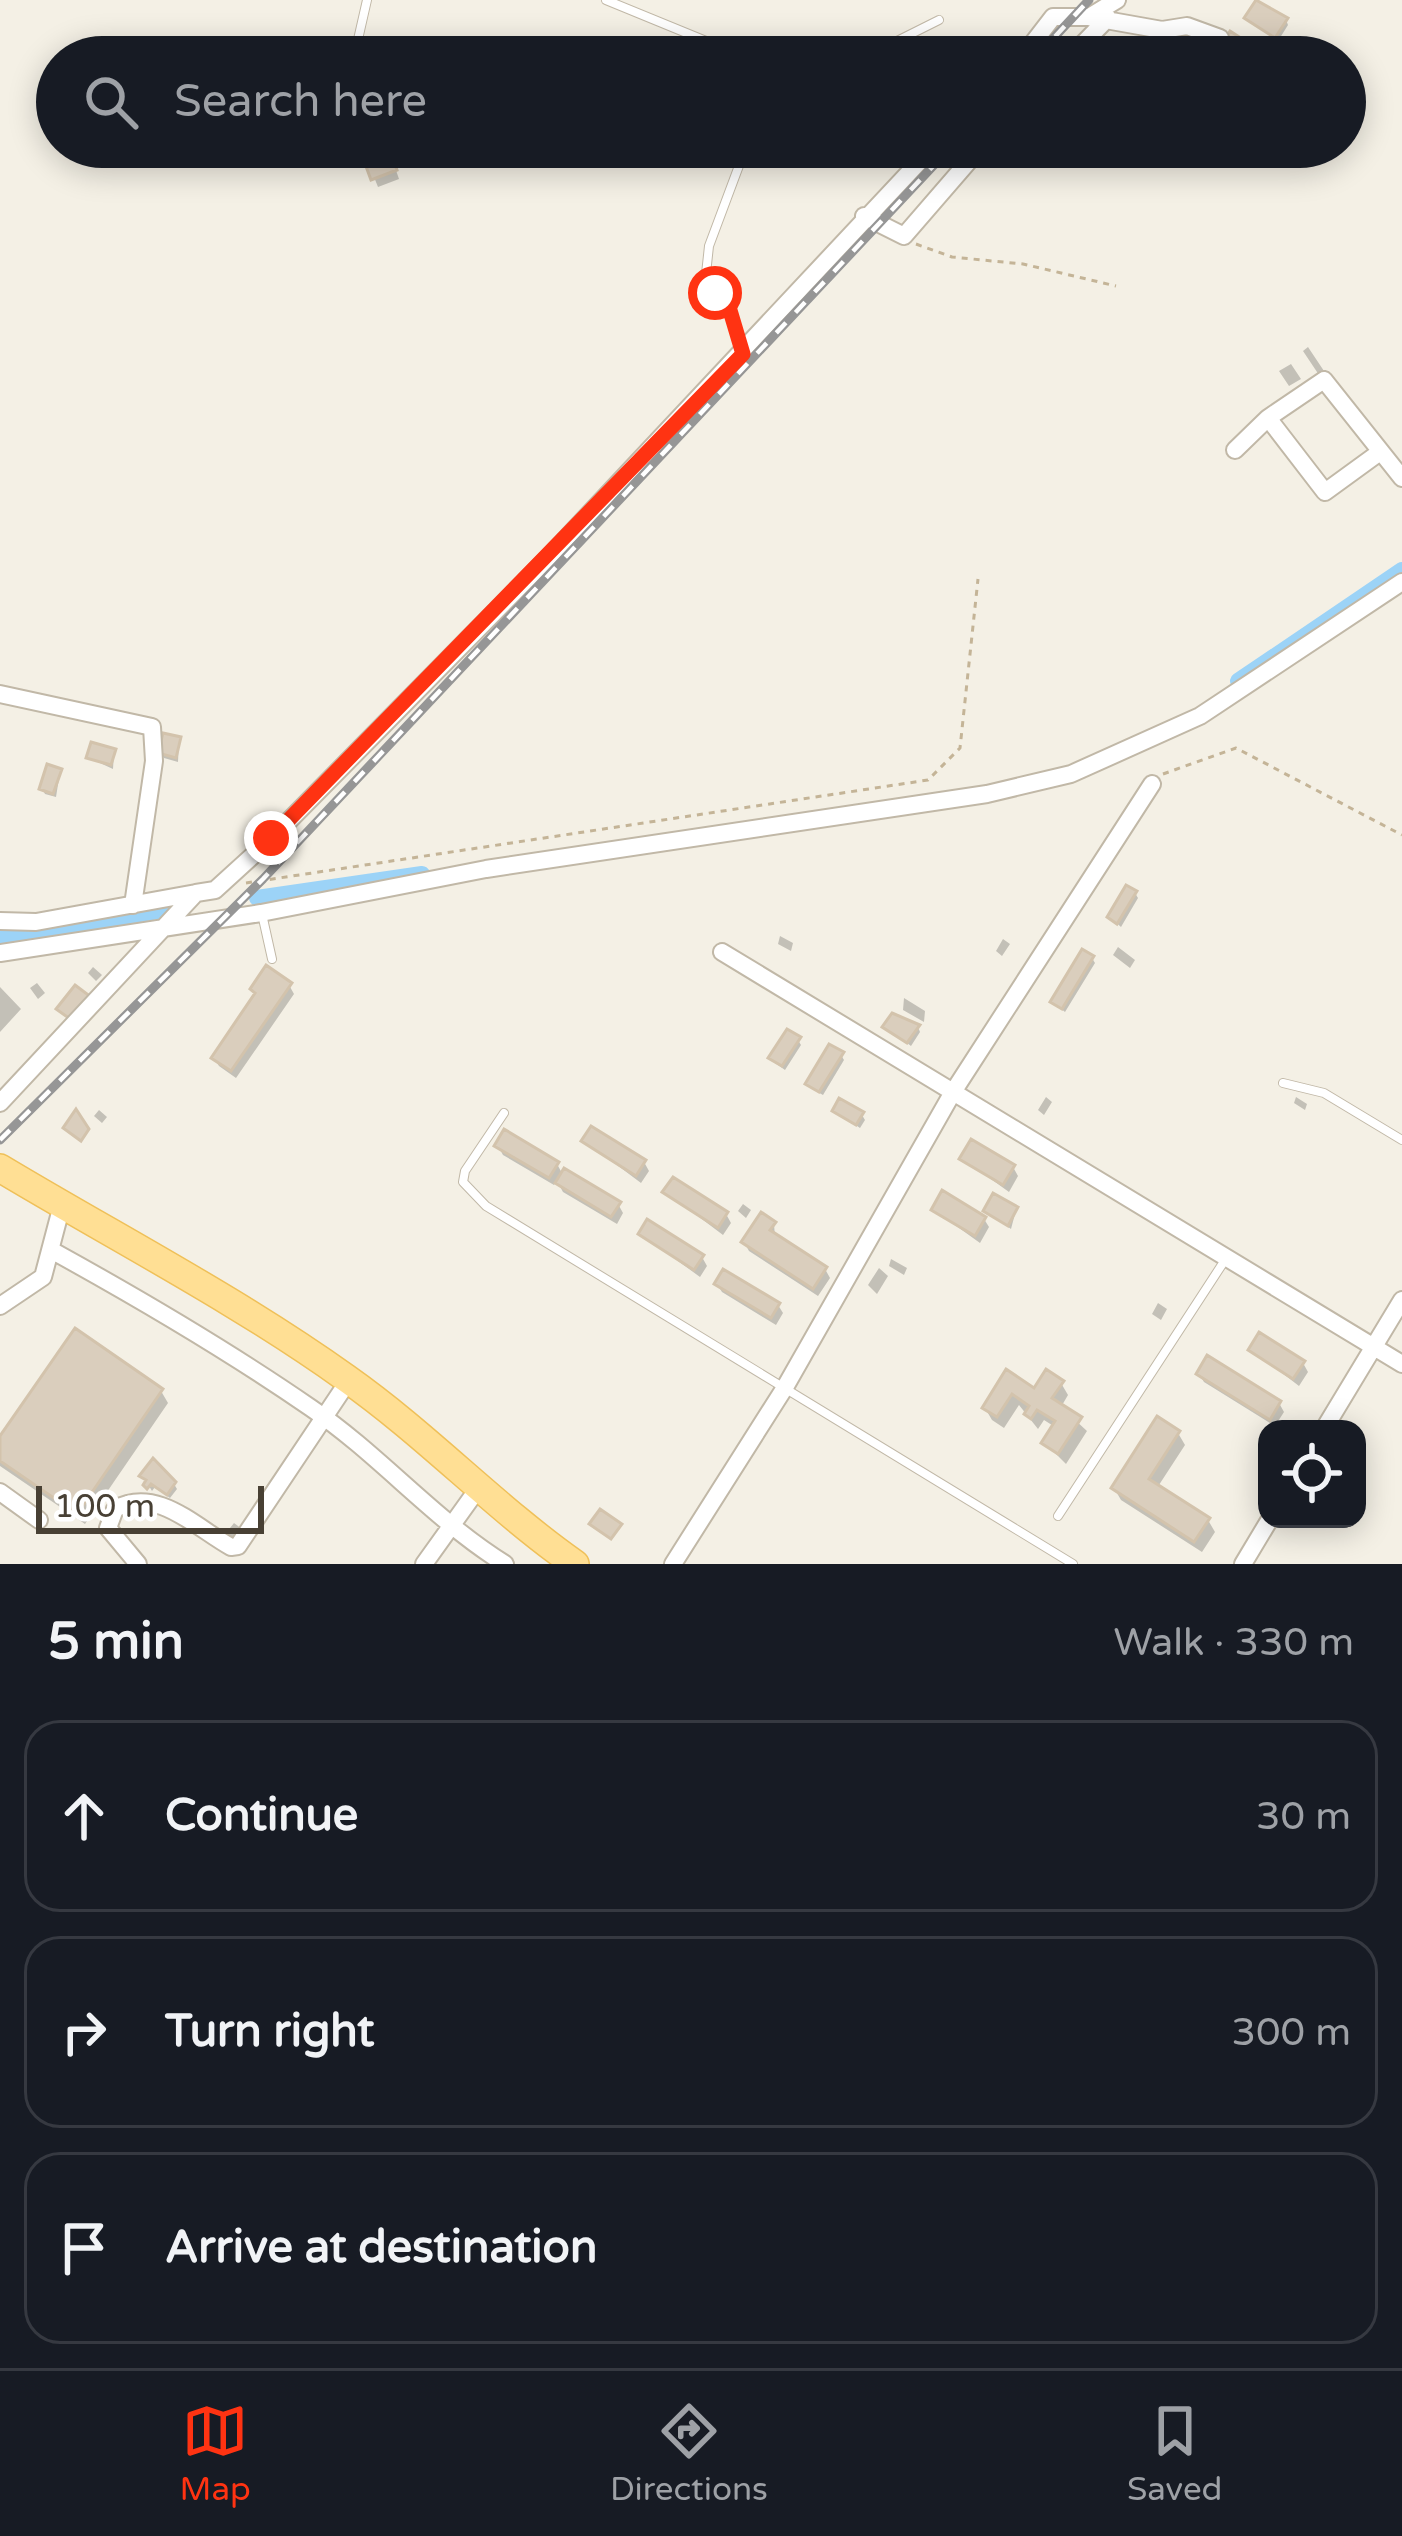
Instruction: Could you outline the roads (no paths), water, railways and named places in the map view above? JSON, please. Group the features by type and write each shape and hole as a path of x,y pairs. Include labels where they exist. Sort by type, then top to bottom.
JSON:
{"main road":[{"path":"0,1168 349,1380 477,1490 575,1564"}],"street":[{"path":"1038,36 1065,0"},
{"path":"1088,17 1118,0"},
{"path":"1053,17 1108,18 1162,30 1187,26 1214,36"},
{"path":"1090,36 1108,18"},
{"path":"0,1103 171,925 547,559 912,168"},
{"path":"864,216 904,236 963,168"},
{"path":"1235,450 1268,418 1324,380 1402,478"},
{"path":"1268,418 1320,497 1380,452"},
{"path":"0,953 261,913 486,869 987,794 1071,774 1200,716 1402,582"},
{"path":"0,694 152,727 154,761 133,905"},
{"path":"673,1564 784,1389 953,1092 1152,784"},
{"path":"0,921 36,922 205,892"},
{"path":"722,952 1402,1364"},
{"path":"0,1306 35,1286 51,1250 62,1205"},
{"path":"51,1250 178,1321 324,1418 450,1525 506,1564"},
{"path":"1329,1420 1402,1300"},
{"path":"138,1564 108,1528 115,1509 133,1500 154,1502 231,1547 238,1546 349,1380"},
{"path":"424,1564 477,1490"},
{"path":"0,1492 39,1520"},
{"path":"1243,1564 1265,1528"}],"lane":[{"path":"359,36 367,0"},
{"path":"606,0 694,36"},
{"path":"907,36 939,20"},
{"path":"738,168 709,246 705,283 729,307 743,354"},
{"path":"261,913 272,959"},
{"path":"1283,1084 1324,1094 1402,1140"},
{"path":"504,1113 465,1172 469,1192 1073,1564"},
{"path":"1058,1516 1225,1260"}],"waterway":[{"path":"1238,681 1402,570"},
{"path":"257,898 422,874"},
{"path":"0,937 170,909"}],"railway":[{"path":"1056,36 1089,0"},
{"path":"0,1140 263,879 931,168"}]}
